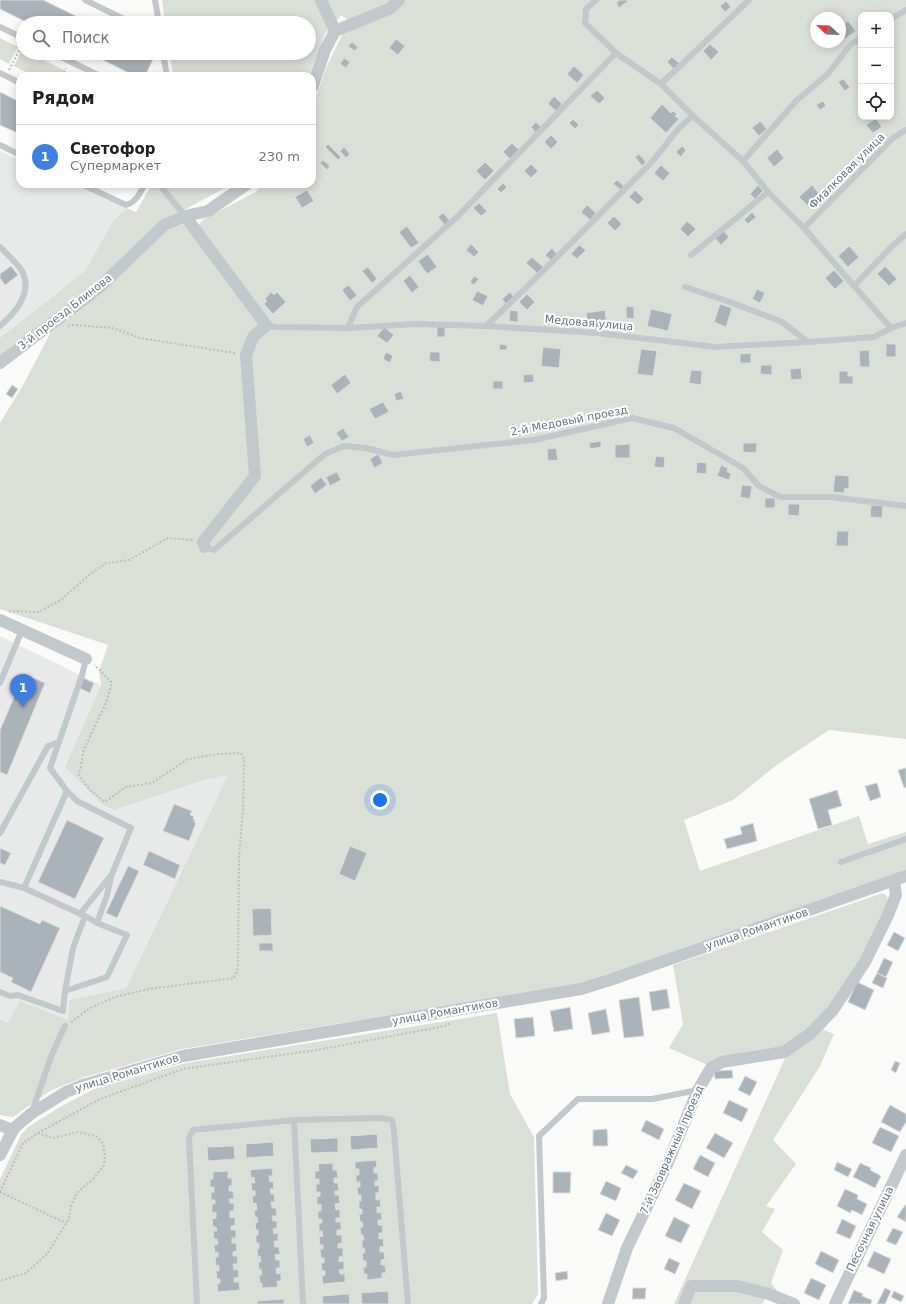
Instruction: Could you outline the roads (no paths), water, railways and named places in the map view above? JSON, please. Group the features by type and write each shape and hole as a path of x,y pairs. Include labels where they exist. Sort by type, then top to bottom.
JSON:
{"street":[{"path":"321,0 335,31"},
{"path":"316,76 325,50 335,31 389,9 399,0"},
{"name":"3-й проезд Блинова","path":"0,363 100,287 164,225 185,216 208,211 241,188"},
{"path":"185,216 266,325 253,337 246,354 255,476 204,544"},
{"path":"3,617 22,630 86,659"},
{"name":"улица Романтиков","path":"0,1155 14,1128 32,1113 66,1092 83,1085 183,1056 581,989 906,876"},
{"name":"7-й Заовражный проезд","path":"608,1304 627,1248 666,1167 698,1090 711,1068 722,1062 784,1052 810,1034 833,1010 865,962 896,895 894,881"},
{"path":"0,1125 12,1130"},
{"name":"Песочная улица","path":"835,1304 906,1155"},
{"path":"684,1304 692,1286 737,1286 769,1294 794,1304"}],"lane":[{"path":"85,0 118,16"},
{"path":"155,0 158,16"},
{"path":"596,0 586,9 585,23 616,54 661,84 693,116 743,161 768,192 804,228 891,328"},
{"path":"661,84 749,0"},
{"path":"894,17 906,10"},
{"path":"0,27 16,35"},
{"path":"743,161 798,100 828,74 851,44 858,40"},
{"path":"348,328 357,307 456,218 616,54"},
{"path":"67,60 92,72"},
{"path":"164,60 166,72"},
{"path":"3,75 16,81"},
{"path":"486,326 651,162 683,123 693,116"},
{"name":"Фиалковая улица","path":"804,228 893,138 906,130"},
{"path":"0,145 16,153"},
{"path":"90,188 126,205 132,203 142,188"},
{"path":"162,188 185,216"},
{"path":"691,255 768,192"},
{"path":"854,286 892,246 906,234"},
{"path":"0,247 23,272 26,287 20,303 10,318 0,326"},
{"path":"685,287 782,322 808,342"},
{"name":"Медовая улица","path":"266,325 275,327 348,328 416,324 486,326 598,333 715,347 874,337 891,328 906,323"},
{"name":"2-й Медовый проезд","path":"204,544 214,550 324,454 344,446 366,448 392,456 534,440 632,418 674,428 742,468 759,486 780,497 831,497 906,506"},
{"path":"0,683 22,630"},
{"path":"86,659 82,675 50,768 67,791 77,801 131,828 112,874 107,895 97,923"},
{"path":"0,833 48,746 59,742"},
{"path":"24,888 67,791"},
{"path":"841,862 906,838"},
{"path":"0,992 10,996 18,995 63,1010 73,948 83,915 112,874"},
{"path":"0,882 24,888 97,923 127,935 107,977 65,991"},
{"path":"32,1113 52,1054 65,1026"},
{"path":"541,1304 544,1298 539,1136 578,1099 652,1099 698,1090"},
{"path":"198,1304 188,1138 193,1130 294,1120 379,1118 392,1120 394,1132 408,1304"},
{"path":"294,1120 303,1304"}],"place":[{"name":"Светофор","path":"23,707"}]}
